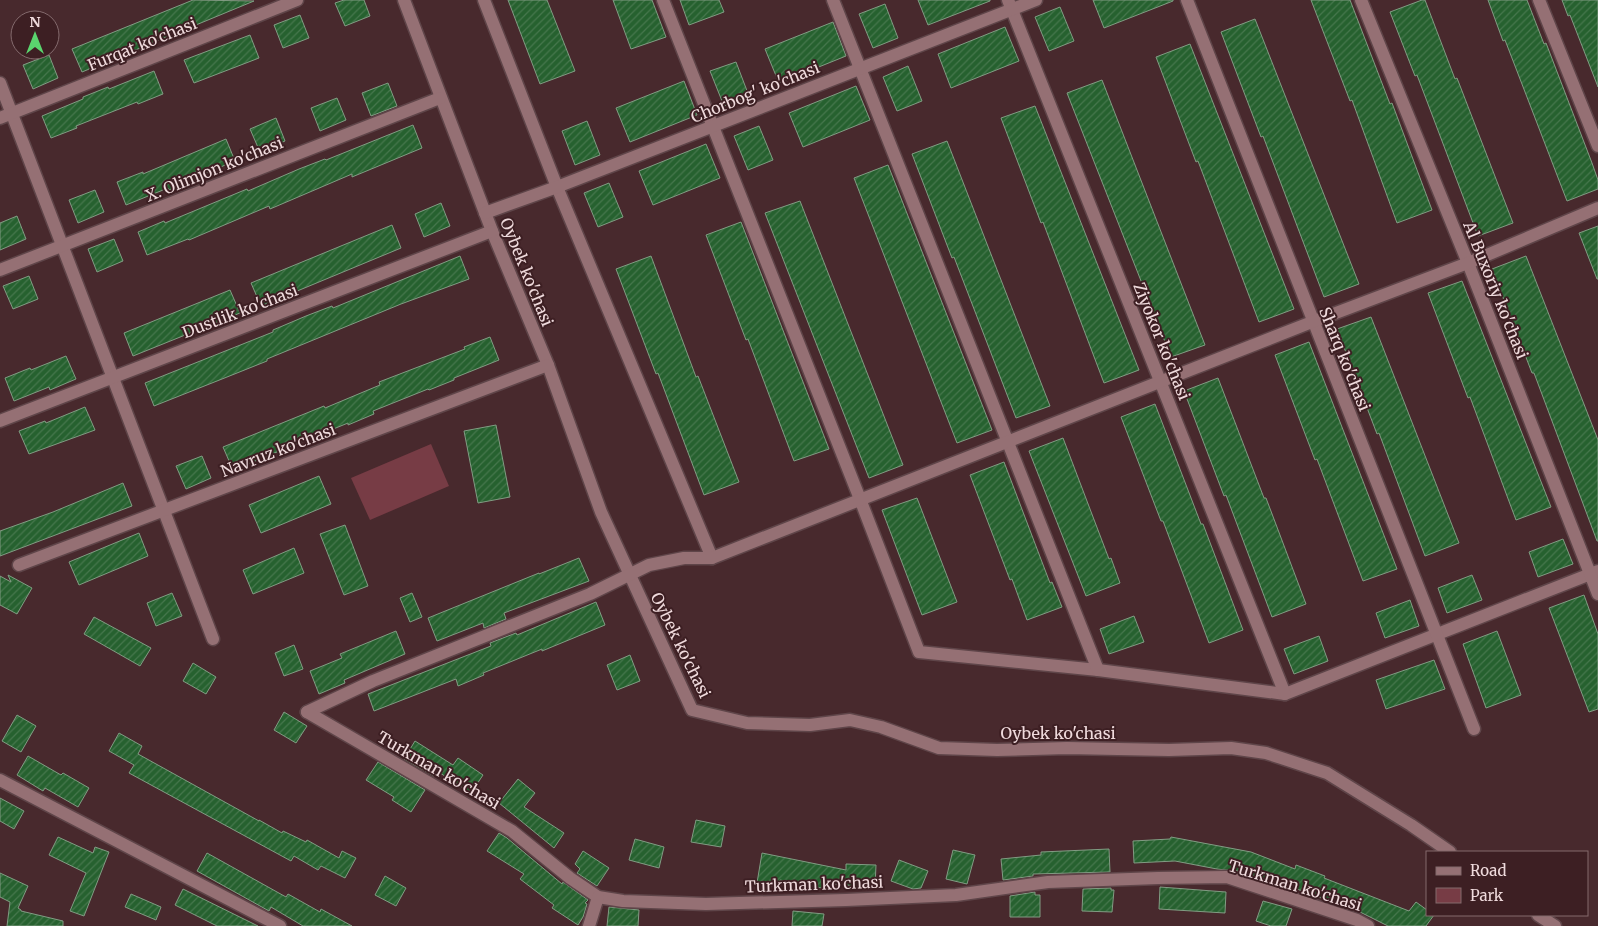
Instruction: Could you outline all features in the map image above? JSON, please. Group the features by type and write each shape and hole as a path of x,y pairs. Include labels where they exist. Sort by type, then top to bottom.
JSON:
{"street":[{"name":"Furqat ko'chasi","path":"6,115 297,0"},
{"name":"Oybek ko'chasi","path":"404,0 492,231 548,365 601,512 692,710 747,723 810,725 850,720 881,728 939,748 997,750 1231,748 1266,753 1327,773 1411,825 1449,851"},
{"path":"484,0 557,187 712,558"},
{"path":"663,0 919,652 1098,670 1285,694 1594,573"},
{"path":"834,0 1098,670"},
{"name":"Chorbog' ko'chasi","path":"485,213 557,187 861,68 1010,5 1036,0"},
{"name":"Sharq ko'chasi","path":"1187,0 1312,322 1474,729"},
{"name":"Al Buxoriy ko'chasi","path":"1361,0 1594,573 1598,594"},
{"path":"1539,0 1598,146"},
{"name":"Ziyokor ko'chasi","path":"1010,5 1285,694"},
{"path":"0,83 6,115 63,246 213,639"},
{"name":"X. Olimjon ko'chasi","path":"0,270 440,98"},
{"path":"630,575 649,566 684,558 712,558 1468,262 1598,208"},
{"name":"Dustlik ko'chasi","path":"0,421 492,231"},
{"name":"Navruz ko'chasi","path":"19,565 548,365"},
{"name":"Turkman ko'chasi","path":"630,575 590,594 373,681 307,712 512,831 570,878 598,897 706,904 956,895 1048,882 1158,878 1227,878 1357,920 1368,926"},
{"path":"0,780 280,926"},
{"path":"589,926 598,897"},
{"path":"1540,916 1556,926"}],"green space":[{"path":"431,444 449,486 370,520 351,478"}],"building":[{"path":"193,0 254,1 82,72 72,49"},
{"path":"344,0 364,0 370,16 345,26 335,3"},
{"path":"508,0 547,0 575,71 540,84"},
{"path":"613,0 652,0 666,37 631,49"},
{"path":"680,0 719,0 724,12 689,25"},
{"path":"918,0 990,0 990,1 928,25"},
{"path":"1093,0 1173,0 1173,1 1104,28"},
{"path":"1311,0 1350,0 1390,104 1392,103 1432,210 1397,223 1352,100 1350,101"},
{"path":"1425,0 1455,79 1457,78 1513,223 1478,236 1417,75 1415,76 1390,12"},
{"path":"1488,0 1527,0 1544,44 1546,43 1592,163 1598,180 1598,189 1567,201"},
{"path":"1562,0 1598,0 1598,87 1570,15 1568,16"},
{"path":"885,4 898,38 873,48 859,14"},
{"path":"1060,7 1074,41 1049,51 1035,17"},
{"path":"300,15 309,38 283,48 274,25"},
{"path":"1255,19 1359,284 1324,297 1221,32"},
{"path":"833,22 846,56 779,83 765,49"},
{"path":"1005,27 1019,61 951,88 938,54"},
{"path":"250,35 259,58 194,83 184,60"},
{"path":"1190,44 1294,309 1259,322 1156,57"},
{"path":"36,60 51,60 58,78 33,89 23,65"},
{"path":"736,62 749,96 724,106 710,71"},
{"path":"908,66 922,101 897,111 883,77"},
{"path":"154,71 163,94 138,104 137,102 51,138 42,116 83,99 83,97"},
{"path":"1102,80 1205,345 1171,357 1067,93"},
{"path":"684,81 697,115 630,142 616,108"},
{"path":"388,83 397,106 371,116 362,93"},
{"path":"856,86 870,120 803,147 789,113"},
{"path":"337,98 346,120 320,131 311,108"},
{"path":"1035,106 1139,370 1104,383 1001,118"},
{"path":"276,118 285,141 260,152 250,129"},
{"path":"587,121 600,155 575,165 562,131"},
{"path":"413,125 422,148 352,177 352,174 270,209 269,206 189,240 147,255 138,232 164,221 165,223 247,189 248,191"},
{"path":"759,126 773,160 748,170 734,136"},
{"path":"226,139 235,161 194,178 195,180 169,190 168,188 126,205 117,182 143,172 143,174"},
{"path":"947,141 1050,406 1016,418 912,154"},
{"path":"706,144 720,178 653,205 639,171"},
{"path":"888,165 992,430 957,443 854,178"},
{"path":"609,183 623,217 598,227 584,193"},
{"path":"95,190 104,212 78,223 69,200"},
{"path":"800,201 903,465 869,478 765,213"},
{"path":"441,203 450,226 424,237 415,214"},
{"path":"17,216 26,239 0,250 0,223"},
{"path":"741,222 829,449 794,461 706,235"},
{"path":"392,225 401,248 261,306 251,283"},
{"path":"1598,226 1598,279 1597,279 1579,233"},
{"path":"114,239 123,261 97,272 88,249"},
{"path":"460,256 469,279 401,304 267,359 267,361 154,406 145,383 273,332 273,330 306,316 332,306 333,308"},
{"path":"651,256 696,377 698,376 739,482 704,495 616,269"},
{"path":"1526,256 1598,440 1598,541 1492,269"},
{"path":"29,276 38,299 13,309 3,286"},
{"path":"1462,281 1551,507 1516,520 1470,397 1468,398 1428,293"},
{"path":"230,290 240,313 133,356 124,333"},
{"path":"1371,317 1459,543 1425,556 1379,433 1377,434 1337,329"},
{"path":"490,337 499,360 454,378 454,380 373,411 374,414 348,425 348,423 233,470 223,447 324,406 325,408 380,385 379,382 465,349 464,347"},
{"path":"1309,342 1397,569 1363,581 1275,355"},
{"path":"66,356 76,379 50,390 49,387 14,401 5,378"},
{"path":"1218,378 1306,604 1272,617 1184,391"},
{"path":"1155,404 1243,630 1209,643 1121,417"},
{"path":"85,407 95,430 29,454 19,431 45,421 46,423"},
{"path":"496,425 510,497 478,503 464,431"},
{"path":"1063,438 1120,583 1086,596 1029,451"},
{"path":"202,456 211,478 186,489 176,466"},
{"path":"1004,462 1050,583 1052,582 1062,607 1027,620 970,475"},
{"path":"319,476 331,504 261,533 249,505"},
{"path":"123,483 132,506 0,556 0,531 53,512"},
{"path":"917,498 957,602 922,615 882,510"},
{"path":"345,525 368,586 344,595 320,534"},
{"path":"139,533 148,556 79,585 69,562"},
{"path":"1563,539 1573,564 1538,577 1529,552"},
{"path":"294,548 304,573 253,594 243,570"},
{"path":"579,558 589,581 504,613 506,619 484,628 483,623 437,641 428,618"},
{"path":"8,575 32,588 17,614 0,605 0,576 11,582"},
{"path":"1472,575 1482,600 1447,613 1438,588"},
{"path":"172,593 182,616 156,626 147,603"},
{"path":"412,593 422,617 410,622 400,598"},
{"path":"1584,595 1598,634 1598,709 1589,712 1549,608"},
{"path":"1410,600 1419,626 1385,638 1376,613"},
{"path":"596,602 605,625 483,673 484,675 458,686 456,679 374,711 368,694 491,646 490,643 516,633 517,635"},
{"path":"1134,616 1144,642 1109,654 1100,629"},
{"path":"94,617 151,648 140,666 84,634"},
{"path":"396,631 405,654 344,680 345,683 319,694 310,671 342,658 340,654"},
{"path":"1497,631 1521,695 1486,708 1463,644"},
{"path":"1319,636 1328,661 1294,674 1284,649"},
{"path":"294,645 303,669 284,676 275,653"},
{"path":"630,655 640,681 617,690 607,665"},
{"path":"1434,660 1445,689 1386,709 1376,680"},
{"path":"193,663 216,677 206,694 183,681"},
{"path":"284,712 307,726 296,743 274,730"},
{"path":"17,715 36,726 21,752 2,741"},
{"path":"119,733 142,746 138,754 259,821 282,833 283,831 306,842 307,840 339,858 342,851 356,858 345,878 321,866 318,870 294,856 291,861 129,773 134,765 109,751"},
{"path":"415,741 453,765 458,758 483,775 471,793 437,771 434,776 404,759"},
{"path":"28,756 89,788 78,807 45,788 43,791 17,775"},
{"path":"378,762 425,790 411,812 392,800 394,797 366,780"},
{"path":"518,779 535,793 524,807 564,833 554,848 499,803"},
{"path":"0,798 24,811 14,829 0,821"},
{"path":"696,820 725,826 721,847 691,842"},
{"path":"499,833 562,884 563,882 588,900 585,903 587,904 583,917 578,925 552,908 554,905 520,879 524,874 487,851"},
{"path":"58,837 93,853 95,847 109,852 84,916 70,911 86,873 49,855"},
{"path":"1171,837 1251,852 1295,869 1296,865 1409,911 1416,902 1426,909 1426,916 1433,916 1426,926 1388,926 1360,912 1294,888 1294,885 1251,876 1235,870 1217,869 1175,861 1134,863 1133,841 1170,839"},
{"path":"635,839 664,847 659,868 629,860"},
{"path":"1109,849 1110,872 1033,874 1033,876 1003,880 1001,859 1041,855 1041,852"},
{"path":"953,850 975,855 967,884 946,879"},
{"path":"583,851 609,868 597,886 577,873 580,869 575,864"},
{"path":"207,853 286,897 288,894 320,912 321,909 352,926 303,926 271,907 269,911 197,871"},
{"path":"762,853 846,870 846,864 876,865 875,887 828,884 827,889 780,880 779,887 757,883"},
{"path":"899,860 928,871 921,888 913,889 891,881"},
{"path":"0,873 28,886 18,908 21,911 63,921 63,926 7,926 10,902 0,897"},
{"path":"385,876 406,888 396,906 375,895"},
{"path":"1160,887 1226,892 1225,913 1159,909"},
{"path":"1111,888 1111,890 1114,890 1112,912 1082,911 1083,889"},
{"path":"183,889 258,926 217,926 175,905"},
{"path":"1035,892 1035,895 1040,895 1040,917 1010,917 1010,896"},
{"path":"131,894 161,907 156,920 125,907"},
{"path":"1263,901 1292,909 1286,926 1271,926 1256,921"},
{"path":"609,907 639,910 638,926 607,926"},
{"path":"793,911 824,914 822,926 792,926"}]}
